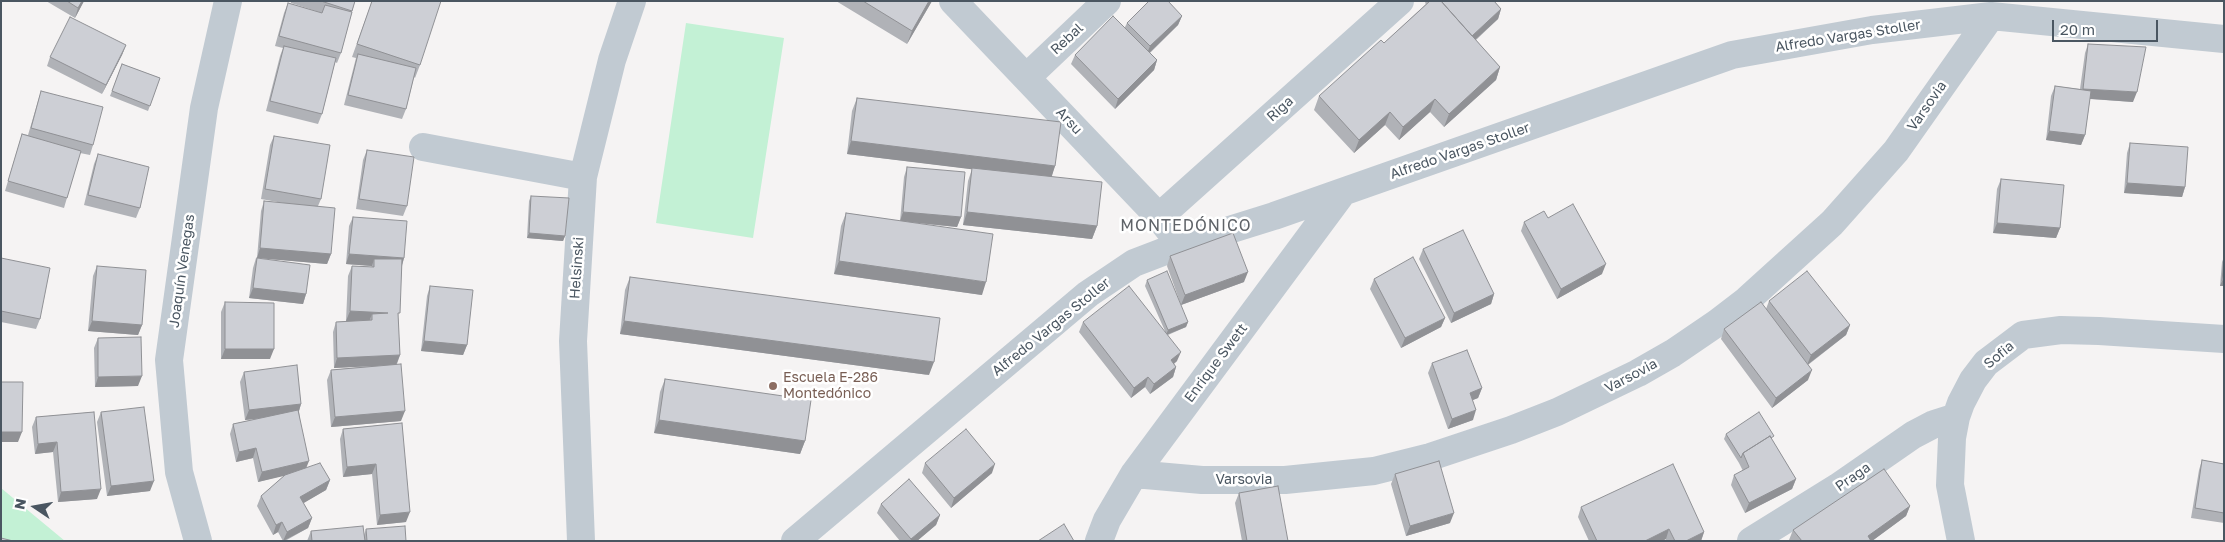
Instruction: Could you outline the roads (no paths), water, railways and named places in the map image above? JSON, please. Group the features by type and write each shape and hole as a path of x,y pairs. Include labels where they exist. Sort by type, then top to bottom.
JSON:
{"street":[{"name":"Joaquín Venegas","path":"198,541 179,472 169,360 204,108 228,1"},
{"name":"Helsinski","path":"581,541 573,341 583,177 612,60 632,1"},
{"name":"Arsu","path":"953,1 1159,217 1181,245"},
{"name":"Rebal","path":"1027,77 1107,1"},
{"name":"Riga","path":"1159,217 1400,1"},
{"name":"Alfredo Vargas Stoller","path":"795,541 1088,294 1134,263 1181,245 1274,216 1732,56 1990,9 2224,39"},
{"name":"Varsovia","path":"1134,474 1202,480 1285,480 1374,471 1430,457 1511,430 1592,396 1638,373 1673,353 1717,323 1746,300 1832,223 1896,151 1990,9"},
{"path":"423,148 583,177"},
{"name":"Enrique Swett","path":"1099,541 1107,520 1134,474 1343,192"},
{"name":"Sofia","path":"1960,541 1950,485 1950,459 1956,416 1973,380 1986,363 2023,335 2061,330 2099,330 2224,339"},
{"name":"Praga","path":"1751,541 1838,487 1913,435 1934,424 1956,416"}],"place":[{"name":"Escuela E-286 Montedónico","path":"773,386"}],"district":[{"name":"MONTEDÓNICO","path":"1186,226"}]}
